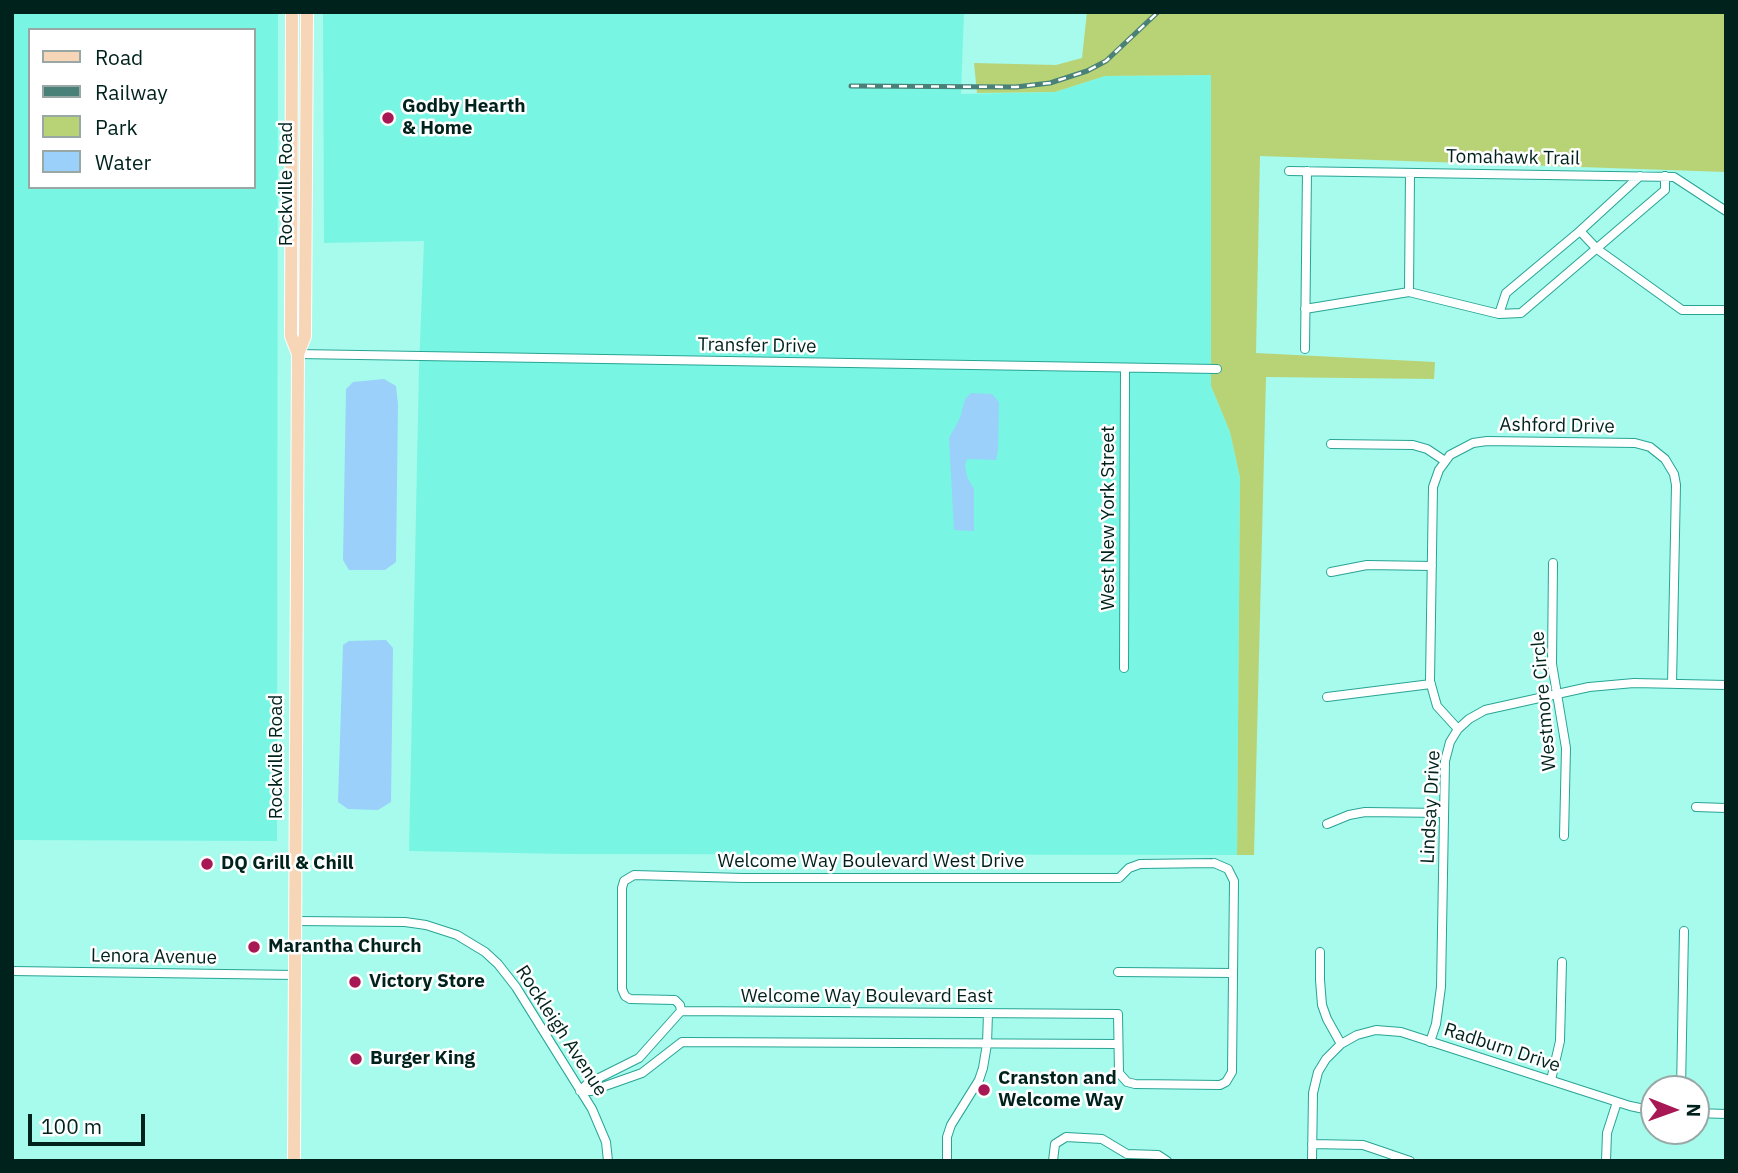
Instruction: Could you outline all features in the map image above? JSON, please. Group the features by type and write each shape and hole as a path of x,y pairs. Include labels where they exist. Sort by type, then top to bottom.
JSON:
{"main road":[{"name":"Rockville Road","path":"292,12 290,337 298,354"},
{"name":"Rockville Road","path":"293,1161 298,354 305,336 307,12"}],"street":[{"name":"Tomahawk Trail","path":"1289,171 1674,177 1726,211"},
{"path":"1305,349 1307,171"},
{"path":"1409,292 1410,173"},
{"path":"1499,314 1506,293 1640,176"},
{"path":"1305,309 1409,292 1499,314 1521,313 1665,190 1665,177"},
{"path":"1580,230 1597,249 1682,310 1726,310"},
{"name":"Transfer Drive","path":"298,354 1217,369"},
{"name":"West New York Street","path":"1124,668 1125,368"},
{"name":"Ashford Drive","path":"1445,461 1462,447 1487,441 1635,443 1657,451 1668,462 1676,485 1672,684"},
{"path":"1331,444 1413,445 1434,453 1445,461"},
{"name":"Lindsay Drive","path":"1430,1042 1436,1024 1441,987 1445,761 1450,742 1458,729 1437,706 1431,684 1433,487 1445,461"},
{"name":"Westmore Circle","path":"1553,563 1552,656 1566,748 1564,836"},
{"path":"1331,572 1367,565 1432,565"},
{"path":"1327,697 1431,684"},
{"path":"1458,729 1485,710 1605,685 1726,685"},
{"path":"1696,807 1726,808"},
{"path":"1327,824 1349,815 1366,812 1444,813"},
{"name":"Welcome Way Boulevard West Drive","path":"625,996 622,989 622,888 624,881 634,875 757,878 1119,878 1129,868 1142,863 1216,863 1228,869 1234,881 1233,973"},
{"name":"Rockleigh Avenue","path":"295,921 415,923 467,940 490,957 510,978 600,1125 608,1161"},
{"path":"1681,1075 1684,931"},
{"path":"1312,1161 1315,1082 1326,1059 1341,1044 1322,1005 1320,952"},
{"path":"1551,1080 1560,1041 1562,962"},
{"name":"Lenora Avenue","path":"12,971 295,975"},
{"path":"580,1091 591,1091 642,1073 682,1042 1118,1044 1120,1075 1127,1082 1217,1085 1226,1082 1232,1070 1233,973 1118,972"},
{"name":"Welcome Way Boulevard East","path":"625,996 633,999 675,1000 680,1005 681,1012 1118,1014 1118,1044"},
{"path":"580,1091 587,1084 639,1058 681,1012"},
{"path":"947,1161 949,1129 979,1080 987,1044 988,1013"},
{"name":"Radburn Drive","path":"1341,1044 1361,1034 1383,1030 1398,1032 1640,1108"},
{"path":"1606,1161 1607,1133 1617,1102"},
{"path":"1053,1161 1055,1144 1066,1137 1102,1139 1127,1154 1158,1154 1166,1159"},
{"path":"1312,1144 1363,1145 1410,1161"}],"shaded area":[{"path":"12,12 278,12 277,841 12,840"},
{"path":"323,12 964,12 961,94 1055,92 1105,76 1211,75 1211,386 1230,432 1240,478 1237,855 569,854 409,851 424,241 324,243"}],"green space":[{"path":"1087,12 1726,12 1726,172 1260,156 1256,353 1435,362 1434,379 1266,377 1254,855 1237,855 1240,478 1230,432 1211,386 1211,75 1105,76 1055,92 977,93 974,63 1056,65 1082,58"}],"water":[{"path":"384,379 396,386 398,404 396,562 385,570 349,570 343,560 346,389 353,382"},
{"path":"971,393 992,394 999,402 998,450 996,460 967,459 967,477 974,489 974,531 954,530 949,438 960,418 965,399"},
{"path":"386,640 393,648 391,802 378,810 348,809 338,802 343,645 349,641"}],"railway":[{"path":"851,86 1016,87 1050,83 1087,71 1106,61 1158,12"}],"place":[{"name":"Godby Hearth & Home","path":"388,118"},
{"name":"DQ Grill & Chill","path":"207,864"},
{"name":"Marantha Church","path":"254,947"},
{"name":"Victory Store","path":"355,982"},
{"name":"Burger King","path":"356,1059"},
{"name":"Cranston and Welcome Way","path":"984,1090"}]}
